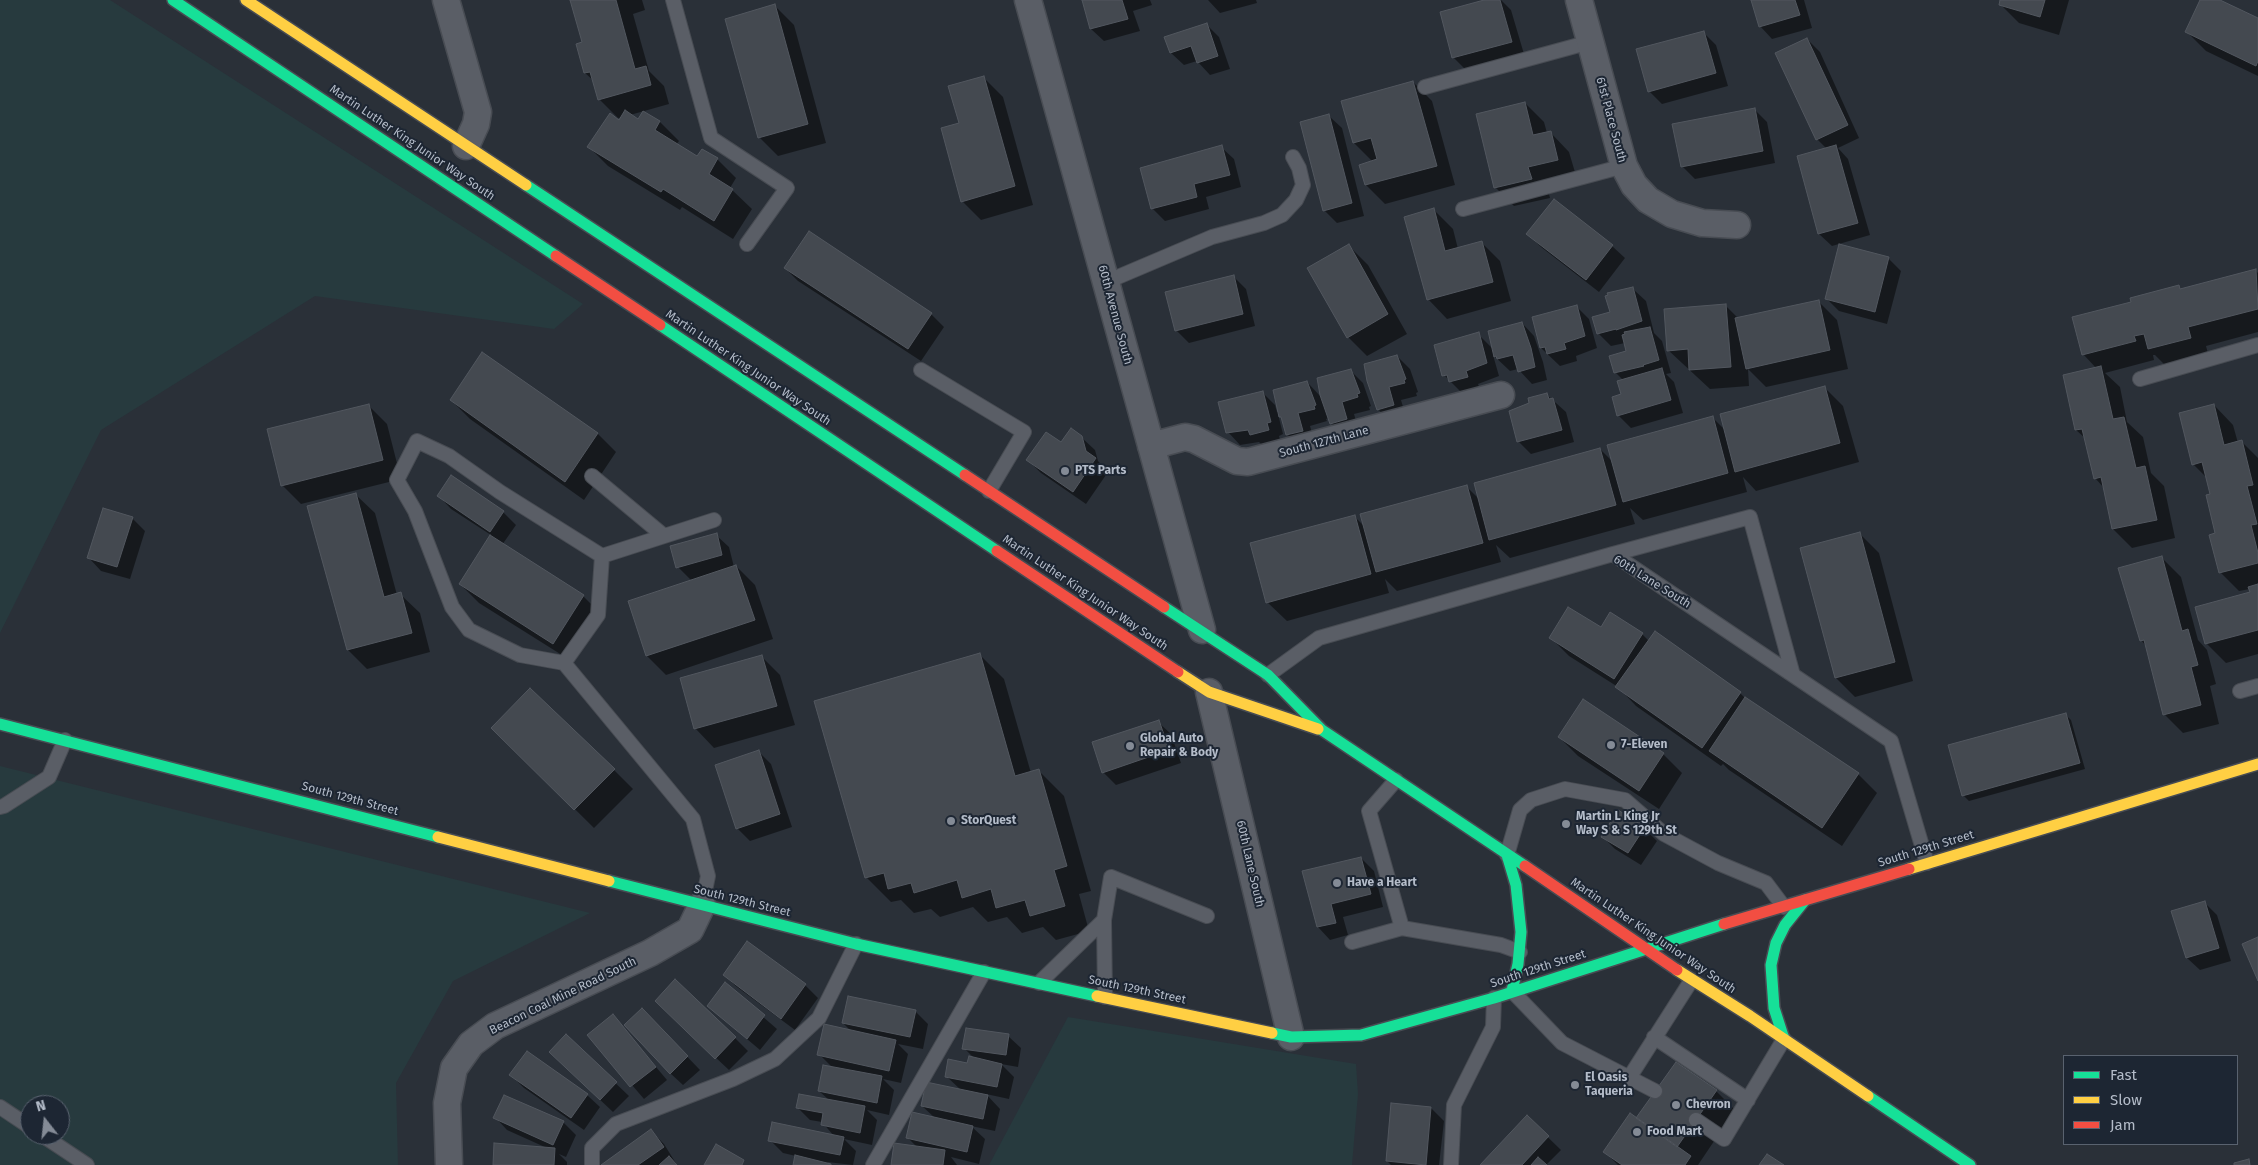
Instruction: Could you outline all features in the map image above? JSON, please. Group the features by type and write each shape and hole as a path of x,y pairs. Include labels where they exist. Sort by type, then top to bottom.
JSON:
{"main road":[{"name":"Martin Luther King Junior Way South","path":"173,0 1209,692 1322,730"},
{"name":"Martin Luther King Junior Way South","path":"246,0 1202,630 1268,675 1322,730 1647,948 1692,981 1784,1039 1949,1159 1970,1165"},
{"name":"South 129th Street","path":"0,724 856,944 1291,1037 1361,1035 1494,998 1647,948 2258,764"},
{"path":"1507,854 1516,885 1519,909 1520,952 1512,991"},
{"path":"1784,1039 1774,1008 1771,965 1776,943 1785,924 1805,900"}],"street":[{"path":"446,0 478,112 476,124 466,146"},
{"name":"60th Avenue South","path":"1028,0 1202,630"},
{"name":"61st Place South","path":"1578,0 1624,166 1634,185 1648,200 1672,214 1702,222 1737,225"},
{"name":"South 127th Lane","path":"1151,446 1185,437 1194,439 1237,461 1248,462 1501,395"},
{"name":"60th Lane South","path":"1209,692 1291,1037"},
{"name":"Beacon Coal Mine Road South","path":"450,1165 447,1103 454,1068 471,1044 496,1026 650,953 690,930 702,905"}],"lane":[{"path":"673,0 711,138 787,188 747,244"},
{"path":"1425,87 1590,42"},
{"path":"1106,282 1212,237 1264,223 1282,215 1296,200 1303,185 1299,168 1292,157"},
{"path":"1463,209 1624,166"},
{"path":"2140,379 2258,345"},
{"path":"921,370 1024,432 989,490"},
{"path":"702,905 708,876 693,819 564,663 520,655 469,630 452,607 415,511 397,480 417,441 449,456 500,492 602,556 714,520"},
{"path":"592,476 664,536"},
{"path":"1613,554 1750,517 1793,675"},
{"name":"60th Lane South","path":"1268,675 1319,638 1613,554 1891,741 1927,863"},
{"path":"564,663 598,615 602,556"},
{"path":"2240,691 2258,686"},
{"path":"0,807 49,777 65,740"},
{"path":"1396,780 1368,811 1402,928"},
{"path":"1507,854 1520,810 1531,800 1565,789 1625,800 1664,834 1718,863 1766,883 1784,907"},
{"path":"1105,997 1104,920 1111,877 1207,916"},
{"path":"1039,984 1104,920"},
{"path":"1352,942 1402,928 1501,945 1520,952"},
{"path":"592,1165 592,1148 616,1124 733,1079 775,1059 819,1018 856,944"},
{"path":"873,1165 984,972"},
{"path":"1629,1078 1692,981"},
{"path":"1512,991 1562,1043 1655,1091"},
{"path":"1450,1165 1454,1105 1493,1027 1494,998"},
{"path":"1654,1037 1748,1100"},
{"path":"1696,1120 1724,1139 1784,1039"},
{"path":"0,1107 20,1120"},
{"path":"57,1145 87,1165"}],"green space":[{"path":"0,0 110,0 583,304 554,329 315,296 101,430 0,633"},
{"path":"0,766 590,913 453,981 396,1083 398,1165 0,1165"},
{"path":"1068,1017 1356,1064 1358,1094 1352,1165 989,1165"}],"building":[{"path":"570,0 616,0 635,69 646,66 651,85 598,100 590,72 584,73 576,44 582,42"},
{"path":"1082,0 1122,0 1128,19 1090,29"},
{"path":"1484,0 1500,0 1512,42 1452,58 1440,12"},
{"path":"1751,0 1795,0 1800,15 1759,27"},
{"path":"2000,0 2045,0 2040,17 1999,5"},
{"path":"2200,0 2220,0 2258,18 2258,61 2256,66 2185,32"},
{"path":"775,4 808,124 758,138 725,19"},
{"path":"1207,23 1218,56 1197,63 1191,46 1170,53 1164,37"},
{"path":"1704,31 1716,73 1648,92 1636,49"},
{"path":"1807,38 1848,125 1816,140 1775,53"},
{"path":"984,76 1015,186 961,202 941,128 959,123 948,86"},
{"path":"1413,81 1437,166 1365,185 1359,165 1377,159 1371,138 1353,143 1341,101"},
{"path":"1525,102 1533,135 1551,131 1558,160 1528,167 1532,179 1494,188 1476,114"},
{"path":"1755,108 1763,151 1681,167 1672,124"},
{"path":"625,110 638,119 643,111 660,121 655,130 697,156 702,149 718,158 709,174 733,189 714,221 663,189 661,192 587,147 610,113 619,120"},
{"path":"1329,114 1352,203 1323,211 1300,122"},
{"path":"1222,145 1230,175 1194,184 1197,197 1151,209 1140,168"},
{"path":"1836,145 1858,223 1818,234 1797,156"},
{"path":"1554,199 1613,245 1586,280 1526,234"},
{"path":"1434,208 1445,251 1482,241 1493,282 1427,300 1404,217"},
{"path":"809,231 932,313 908,349 784,268"},
{"path":"1349,244 1388,314 1347,338 1307,268"},
{"path":"1839,244 1889,257 1875,312 1825,299"},
{"path":"2256,269 2258,309 2188,327 2191,338 2148,349 2144,334 2134,336 2136,341 2082,355 2072,317 2131,302 2130,298 2179,285 2180,289"},
{"path":"1234,275 1243,314 1175,331 1165,292"},
{"path":"1633,287 1642,321 1597,334 1592,317 1610,312 1605,296 1608,295 1607,293"},
{"path":"1819,300 1830,350 1746,369 1735,318"},
{"path":"1726,304 1731,367 1689,370 1688,349 1667,351 1664,309"},
{"path":"1577,305 1585,336 1564,343 1566,349 1547,354 1545,347 1540,348 1532,317"},
{"path":"1522,322 1535,367 1518,372 1513,355 1497,359 1496,356 1494,357 1488,331"},
{"path":"1650,327 1659,360 1644,366 1614,373 1609,356 1626,351 1622,335 1625,334 1624,332"},
{"path":"1479,332 1487,363 1466,371 1468,377 1449,382 1447,375 1442,376 1434,345"},
{"path":"482,352 598,433 565,482 450,400"},
{"path":"1397,355 1406,379 1404,380 1405,383 1389,387 1394,405 1377,410 1367,381 1364,364"},
{"path":"2101,366 2113,419 2124,417 2136,468 2145,466 2157,520 2112,529 2101,477 2094,479 2082,429 2075,430 2063,375"},
{"path":"1662,368 1671,400 1617,416 1612,397 1621,394 1617,381"},
{"path":"1351,369 1360,393 1357,394 1358,397 1342,402 1347,419 1330,424 1320,395 1317,378"},
{"path":"1307,381 1316,405 1314,406 1315,409 1298,413 1303,431 1286,435 1281,417 1279,417 1273,390"},
{"path":"1825,386 1840,443 1735,472 1720,414"},
{"path":"1263,391 1271,422 1267,423 1269,430 1250,435 1248,430 1226,433 1218,402"},
{"path":"1547,393 1549,399 1553,398 1562,430 1517,442 1509,411 1529,403 1528,398"},
{"path":"369,404 383,460 281,486 267,429"},
{"path":"2214,404 2224,445 2242,440 2253,485 2247,486 2257,524 2251,525 2258,553 2258,563 2219,573 2209,535 2215,533 2206,495 2210,494 2202,462 2192,465 2179,413"},
{"path":"1713,416 1728,473 1623,502 1607,445"},
{"path":"1071,428 1082,436 1086,451 1096,458 1073,492 1026,460 1046,432 1061,442"},
{"path":"1600,448 1616,505 1489,540 1474,483"},
{"path":"451,475 504,511 490,532 437,496"},
{"path":"1467,485 1483,543 1376,572 1360,514"},
{"path":"356,493 384,597 401,592 412,633 347,650 307,506"},
{"path":"103,508 133,517 117,567 87,558"},
{"path":"1355,515 1371,574 1266,603 1250,543"},
{"path":"1860,532 1895,662 1835,678 1800,548"},
{"path":"717,533 722,555 676,568 670,546"},
{"path":"490,535 584,595 553,644 459,584"},
{"path":"2162,556 2182,631 2188,629 2198,665 2191,667 2201,705 2163,715 2144,640 2140,641 2118,568"},
{"path":"736,565 755,620 646,656 628,601"},
{"path":"2258,584 2258,630 2205,644 2195,607 2250,592 2248,587"},
{"path":"1568,607 1601,627 1610,612 1643,633 1614,679 1549,638"},
{"path":"1655,631 1741,692 1702,748 1615,687"},
{"name":"StorQuest","path":"980,653 1015,776 1039,769 1067,866 1054,870 1065,906 1030,916 1025,900 996,908 991,889 962,898 957,880 914,893 911,883 888,889 884,873 865,878 814,701"},
{"path":"762,655 777,706 694,729 680,678"},
{"path":"530,688 615,769 574,810 491,728"},
{"path":"1745,697 1859,773 1822,828 1709,751"},
{"name":"7-Eleven","path":"1583,699 1664,753 1639,791 1558,737"},
{"path":"2066,713 2080,763 1962,796 1948,745"},
{"name":"Global Auto Repair & Body","path":"1159,720 1169,750 1102,773 1092,742"},
{"path":"759,750 780,814 736,829 715,765"},
{"path":"1618,810 1645,827 1628,853 1601,837"},
{"name":"Have a Heart","path":"1361,857 1371,894 1331,904 1336,923 1317,927 1302,871"},
{"path":"2205,901 2219,948 2186,958 2171,911"},
{"path":"2258,937 2258,981 2242,944"},
{"path":"747,941 806,984 781,1019 723,975"},
{"path":"675,979 736,1037 715,1059 655,1001"},
{"path":"725,982 765,1015 747,1039 707,1006"},
{"path":"848,996 916,1010 910,1037 842,1023"},
{"path":"642,1008 688,1056 670,1074 624,1025"},
{"path":"613,1014 656,1067 630,1087 587,1035"},
{"path":"824,1024 896,1040 889,1071 817,1055"},
{"path":"966,1028 1009,1034 1006,1055 962,1049"},
{"path":"566,1034 617,1082 600,1100 549,1052"},
{"path":"527,1051 588,1094 571,1118 509,1075"},
{"path":"969,1056 1002,1064 997,1087 945,1077 948,1059 967,1063"},
{"name":"Chevron","path":"1676,1062 1717,1090 1677,1147 1636,1118"},
{"path":"823,1065 882,1076 877,1103 818,1091"},
{"path":"926,1082 988,1095 983,1119 921,1106"},
{"path":"799,1094 865,1106 860,1133 821,1125 823,1113 796,1108"},
{"path":"504,1095 564,1121 553,1145 493,1118"},
{"path":"1391,1103 1431,1107 1426,1165 1386,1161"},
{"path":"912,1112 973,1126 967,1152 906,1138"},
{"name":"Food Mart","path":"1630,1113 1691,1156 1685,1165 1622,1165 1603,1152"},
{"path":"1527,1115 1549,1136 1522,1165 1480,1165"},
{"path":"772,1122 844,1137 840,1155 768,1141"},
{"path":"651,1129 664,1147 638,1165 601,1165"},
{"path":"494,1143 555,1148 554,1165 493,1165"},
{"path":"894,1143 945,1150 943,1165 891,1165"},
{"path":"716,1144 744,1160 742,1165 704,1165"},
{"path":"1767,1154 1784,1165 1759,1165"},
{"path":"795,1155 831,1164 831,1165 793,1165"},
{"path":"669,1156 677,1165 659,1165"},
{"path":"1538,1157 1547,1165 1531,1165"},
{"path":"2249,1159 2250,1165 2234,1165 2234,1163"}],"traffic: fast":[{"path":"173,0 556,256"},
{"path":"526,185 965,475"},
{"path":"660,325 997,551"},
{"path":"1164,607 1268,675 1322,730 1525,866"},
{"path":"0,724 438,837"},
{"path":"1507,855 1516,885 1521,932 1518,964 1512,991"},
{"path":"609,881 856,944 1097,996"},
{"path":"1784,1039 1774,1008 1771,965 1776,943 1785,925 1805,900"},
{"path":"1272,1033 1291,1037 1361,1035 1494,998 1724,924"},
{"path":"1868,1096 1970,1165"}],"traffic: slow":[{"path":"246,0 526,185"},
{"path":"1178,672 1209,692 1318,729"},
{"path":"1909,869 2258,764"},
{"path":"438,837 609,881"},
{"path":"1677,970 1750,1016 1868,1096"},
{"path":"1097,996 1272,1033"}],"traffic: jam":[{"path":"556,256 660,325"},
{"path":"965,475 1164,607"},
{"path":"997,551 1178,672"},
{"path":"1525,866 1677,970"},
{"path":"1724,924 1909,869"}],"place":[{"name":"PTS Parts","path":"1065,471"},
{"name":"7-Eleven","path":"1611,745"},
{"name":"Global Auto Repair & Body","path":"1130,746"},
{"name":"StorQuest","path":"951,821"},
{"name":"Martin L King Jr Way S & S 129th St","path":"1566,824"},
{"name":"Have a Heart","path":"1337,883"},
{"name":"El Oasis Taqueria","path":"1575,1085"},
{"name":"Chevron","path":"1676,1105"},
{"name":"Food Mart","path":"1637,1132"}]}
